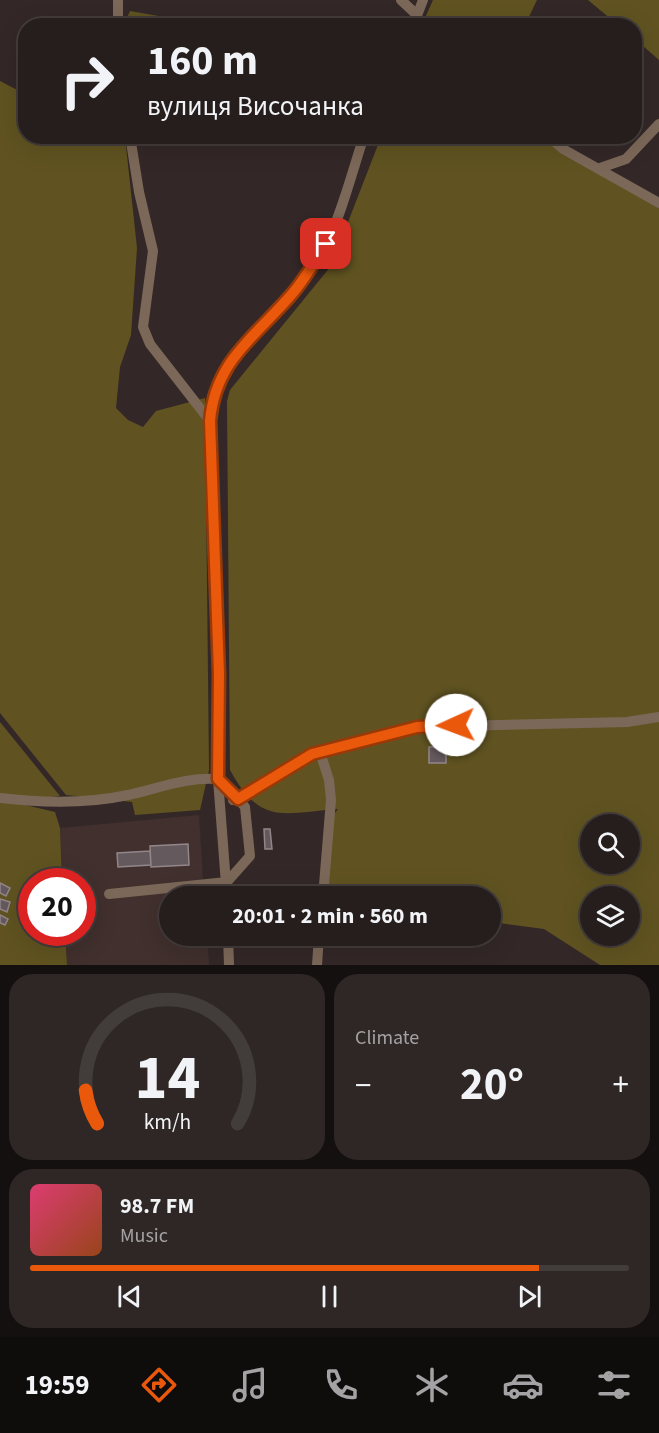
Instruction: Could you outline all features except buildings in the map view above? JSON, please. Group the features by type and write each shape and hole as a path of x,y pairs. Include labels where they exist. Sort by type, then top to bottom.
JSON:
{"street":[{"path":"118,0 118,18"},
{"path":"401,0 417,15"},
{"path":"416,18 423,0"},
{"path":"642,142 659,124"},
{"path":"131,144 139,192 153,251 144,327 150,344 210,421"},
{"path":"227,886 218,779 219,674 210,421 212,396 222,375 239,351 293,293 326,244 361,144"},
{"path":"557,144 659,203"},
{"path":"600,168 626,159 640,144"},
{"path":"220,808 312,754 417,727 627,722 659,717"},
{"path":"320,752 329,780 332,800 324,886"},
{"path":"0,798 48,804 126,795 193,778 218,779 245,807 250,856 227,882 109,894"},
{"path":"228,946 229,965"},
{"path":"317,965 318,946"}],"shaded area":[{"path":"433,0 537,0 528,18 425,18"},
{"path":"588,0 659,0 659,60 642,45 642,18 610,18"},
{"path":"130,11 170,18 127,18"},
{"path":"0,81 18,90 18,144 126,144 137,248 131,335 120,367 116,408 128,420 143,427 156,411 205,398 209,770 200,810 135,815 132,802 66,795 0,713"},
{"path":"378,144 551,144 659,206 659,965 600,965 544,929 501,923 501,886 328,886 332,817 338,809 275,812 263,808 241,788 230,770 227,401 230,390 331,266"},
{"path":"0,722 60,796 33,799 0,795"},
{"path":"0,799 55,812 60,828 61,868 18,868 18,946 66,946 67,965 0,965"},
{"path":"199,815 203,886 159,886 159,946 208,946 209,965 67,965 66,946 96,946 96,868 61,868 60,828"}],"route":[{"path":"326,244 293,293 239,351 222,375 212,396 210,421 219,674 218,779 238,799 312,754 417,727 456,725"}]}
